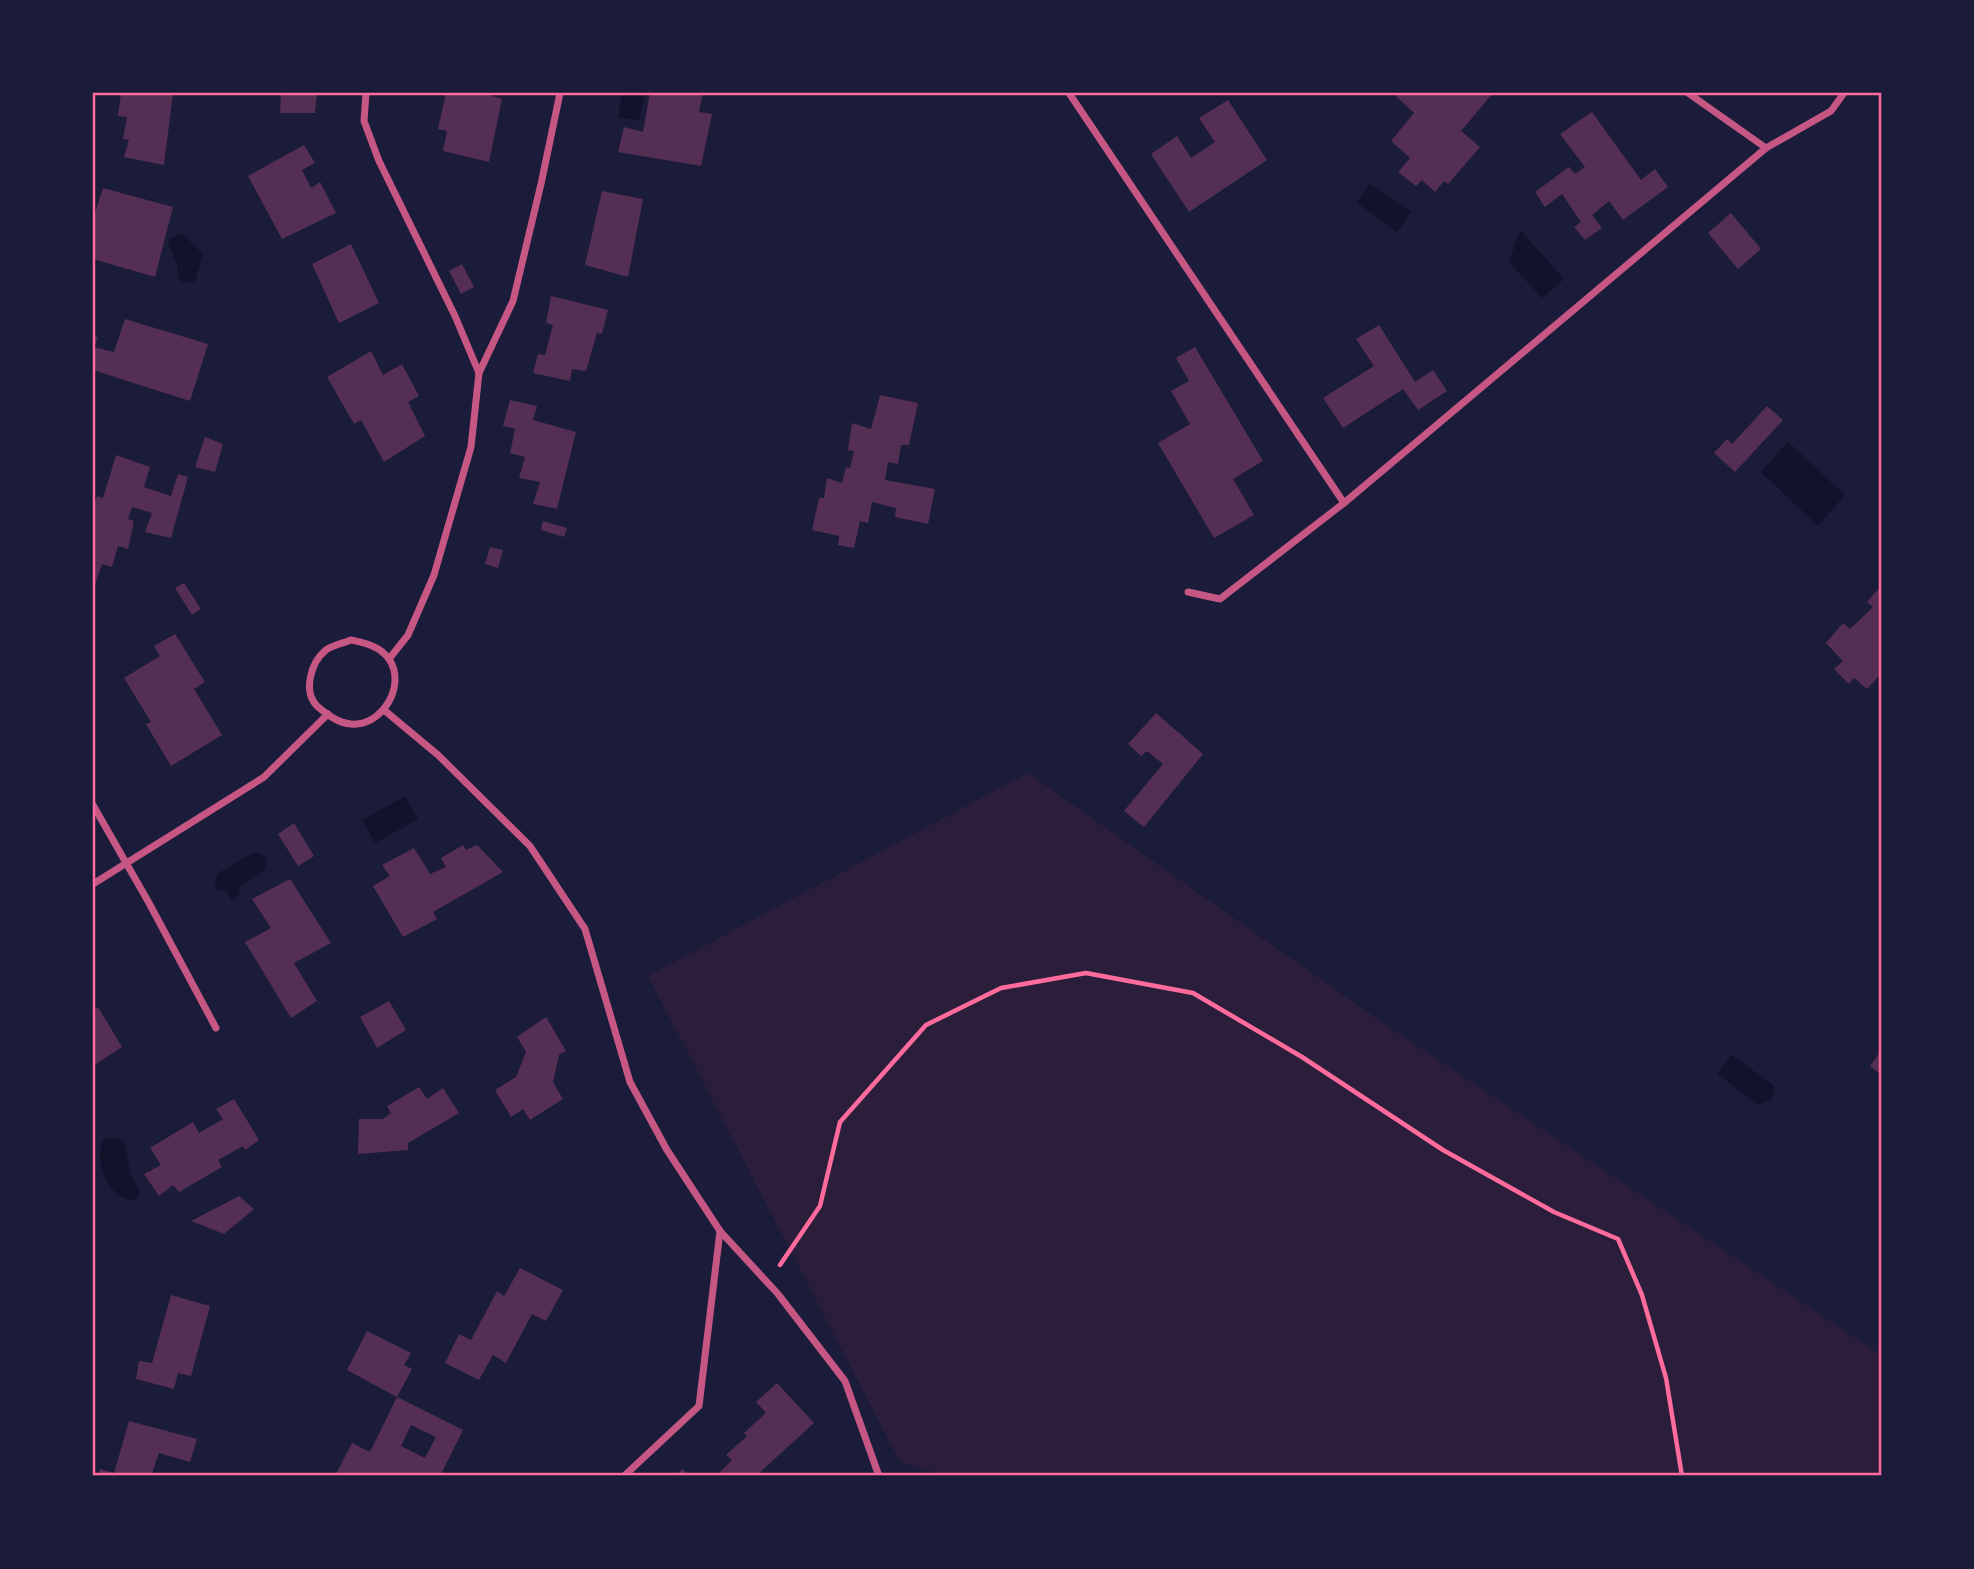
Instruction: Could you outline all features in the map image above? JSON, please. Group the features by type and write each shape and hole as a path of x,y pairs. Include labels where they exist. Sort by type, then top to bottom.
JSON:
{"street":[{"path":"366,93 364,121 379,161 455,316 479,373"},
{"path":"389,659 408,635 434,575 471,447 479,373 513,301 560,93"},
{"path":"1069,93 1344,503"},
{"path":"1688,93 1766,148"},
{"path":"1188,592 1220,599 1344,503 1766,148 1831,111 1844,93"},
{"path":"351,640 373,645 389,659 393,672 395,690 384,710 353,725 337,721 315,704 310,689 312,667 327,649 351,640"},
{"path":"384,710 438,755 530,846 585,929 630,1082 667,1150 720,1231 763,1278 845,1381 879,1476"},
{"path":"93,884 264,776 328,715"},
{"path":"93,805 216,1028"},
{"path":"624,1476 699,1406 720,1231"}],"path":[{"path":"763,1278 781,1264 820,1206 840,1122 926,1025 1001,988 1087,973 1193,993 1302,1057 1443,1150 1554,1212 1618,1239 1642,1295 1666,1378 1682,1476"}],"shaded area":[{"path":"622,93 645,93 639,121 618,117"},
{"path":"1370,184 1411,212 1397,232 1357,203"},
{"path":"1520,230 1564,279 1542,298 1509,262"},
{"path":"183,234 203,254 195,282 184,283 177,277 178,267 168,243 170,238"},
{"path":"1788,442 1845,495 1818,526 1761,472"},
{"path":"1028,773 1399,1034 1881,1355 1881,1476 945,1476 900,1462 648,976"},
{"path":"405,796 418,819 375,843 362,820"},
{"path":"254,852 267,857 265,870 238,888 241,894 232,900 226,891 215,889 217,874"},
{"path":"1732,1055 1774,1086 1772,1101 1758,1105 1719,1075 1718,1072"},
{"path":"116,1138 125,1143 131,1176 140,1192 135,1200 117,1194 106,1179 100,1160 103,1141"}],"building":[{"path":"121,93 173,93 164,165 124,157 129,140 123,139 127,117 118,116"},
{"path":"281,93 317,93 315,113 280,113"},
{"path":"446,93 490,93 489,95 502,99 489,162 443,151 447,131 438,129"},
{"path":"650,93 703,93 699,112 712,114 701,166 618,152 624,127 643,132"},
{"path":"1399,93 1493,93 1461,131 1480,147 1448,184 1444,181 1435,192 1422,180 1416,186 1398,172 1410,158 1391,141 1414,113 1396,96"},
{"path":"1228,100 1267,160 1189,212 1151,154 1177,136 1191,158 1215,142 1199,118"},
{"path":"1592,112 1641,180 1655,169 1668,187 1623,220 1609,201 1592,215 1602,228 1585,240 1574,227 1581,222 1562,194 1545,207 1535,192 1569,167 1575,174 1585,167 1560,134"},
{"path":"304,145 315,163 302,170 311,188 320,182 336,213 282,239 248,176"},
{"path":"103,188 173,207 155,277 93,259 93,219"},
{"path":"602,191 643,199 628,277 585,265"},
{"path":"1731,213 1761,249 1738,269 1708,233"},
{"path":"351,244 379,303 339,323 312,264"},
{"path":"462,264 474,287 461,294 449,271"},
{"path":"551,296 608,310 602,334 597,333 586,371 572,369 570,381 533,373 538,354 545,355 553,325 546,323"},
{"path":"125,319 208,344 190,401 93,370 93,336 98,337 94,347 114,352"},
{"path":"1379,325 1415,382 1433,370 1447,391 1418,410 1403,389 1343,428 1323,398 1374,366 1356,339"},
{"path":"1195,347 1263,461 1233,479 1254,515 1214,538 1158,443 1190,424 1171,391 1189,381 1176,358"},
{"path":"371,351 383,375 402,364 419,396 408,402 425,436 384,462 361,420 354,424 327,377"},
{"path":"880,395 918,403 909,445 901,445 898,464 888,462 885,480 935,489 928,524 895,517 896,508 872,502 868,523 860,521 854,548 838,545 839,536 812,530 819,498 824,498 827,478 842,483 846,467 850,468 854,451 848,450 852,423 871,429"},
{"path":"510,400 537,406 533,420 576,432 557,509 533,504 540,482 519,478 525,457 510,453 515,429 503,426"},
{"path":"1767,406 1783,420 1735,472 1714,453 1727,439 1732,444"},
{"path":"205,437 223,444 215,472 195,467"},
{"path":"116,455 150,467 144,487 171,496 178,474 188,477 171,538 145,532 152,513 132,507 128,519 134,521 128,549 118,546 112,567 102,564 95,585 93,508 97,496 103,498"},
{"path":"543,521 567,528 564,537 541,530"},
{"path":"490,547 503,550 498,568 485,564"},
{"path":"184,583 201,609 192,615 175,588"},
{"path":"1881,586 1881,674 1867,689 1854,678 1849,684 1834,669 1843,661 1826,643 1843,623 1850,629 1873,607 1867,602"},
{"path":"175,634 205,682 194,689 222,735 171,766 146,724 151,722 124,678 160,656 154,646"},
{"path":"1156,713 1203,754 1144,827 1124,811 1163,764 1147,751 1141,756 1128,744"},
{"path":"294,823 314,856 298,866 278,834"},
{"path":"463,845 466,850 477,845 503,872 433,912 437,919 403,937 373,886 390,876 382,865 414,848 430,874 446,867 441,858"},
{"path":"290,879 331,943 294,963 317,1001 291,1018 245,942 271,928 252,899"},
{"path":"389,1001 406,1030 377,1048 360,1017"},
{"path":"98,1007 122,1047 93,1066 93,1011"},
{"path":"546,1017 566,1051 559,1055 553,1082 563,1099 530,1120 523,1109 511,1117 495,1090 516,1077 526,1052 517,1037"},
{"path":"1881,1051 1881,1075 1870,1066"},
{"path":"419,1087 427,1099 443,1088 459,1113 408,1143 408,1150 358,1154 359,1119 383,1119 391,1113 387,1106"},
{"path":"234,1099 259,1140 245,1150 243,1146 218,1160 222,1167 179,1192 173,1185 159,1196 144,1174 161,1165 150,1148 193,1122 199,1133 223,1119 216,1109"},
{"path":"239,1196 254,1209 224,1234 191,1221"},
{"path":"520,1268 563,1290 546,1321 532,1314 506,1363 493,1355 479,1380 445,1363 459,1334 471,1340 497,1291 504,1296"},
{"path":"171,1295 210,1306 191,1376 178,1373 174,1389 136,1379 139,1361 152,1363"},
{"path":"367,1331 411,1353 404,1365 412,1369 397,1397 347,1370"},
{"path":"777,1383 814,1423 756,1476 724,1476 720,1472 732,1460 726,1455 747,1436 744,1433 766,1413 756,1402"},
{"path":"397,1397 463,1430 440,1476 335,1476 352,1443 370,1452","holes":["411,1425 436,1437 425,1458 401,1446"]},
{"path":"129,1421 197,1439 190,1462 159,1453 151,1476 98,1476 100,1469 114,1473"},
{"path":"682,1469 690,1476 676,1476"}]}
